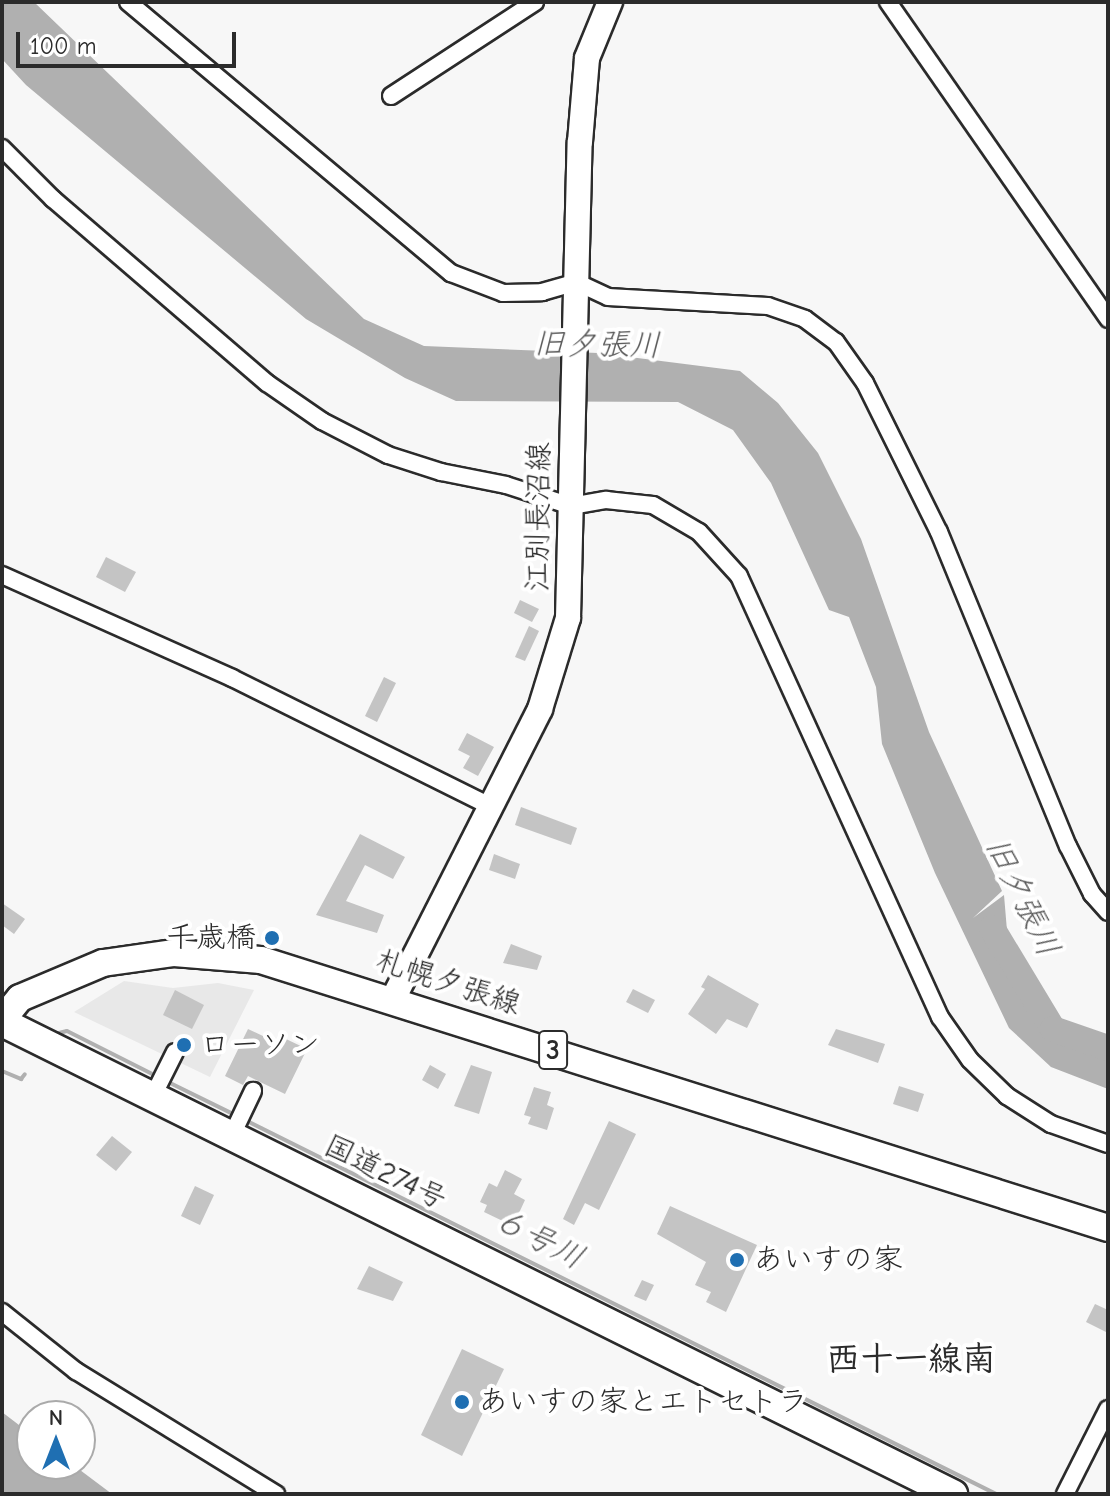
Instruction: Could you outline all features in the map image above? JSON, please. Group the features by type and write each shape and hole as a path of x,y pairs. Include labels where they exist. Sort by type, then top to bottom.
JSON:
{"highway":[{"name":"国道274号","path":"2,1021 234,1131 953,1494"}],"main road":[{"name":"江別長沼線","path":"393,999 540,709 568,618 576,282 587,58 610,2"},
{"name":"札幌夕張線","path":"2,1021 20,998 103,963 174,953 261,960 393,999 1108,1228"}],"street":[{"path":"128,2 451,273 503,293 542,292 576,282 608,297 768,306 805,319 836,342 865,383 939,532 1068,846 1092,894 1108,912"},
{"path":"391,96 535,2"},
{"path":"888,2 1108,319"},
{"path":"2,148 53,199 267,383 322,421 388,455 571,495 653,505 699,532 739,576 940,1017 970,1060 1007,1096 1051,1124 1108,1144"},
{"path":"2,575 232,678 492,807"},
{"path":"155,1092 175,1052"},
{"path":"234,1131 253,1091"},
{"path":"2,1312 76,1371 276,1494"},
{"path":"1065,1494 1108,1409"}],"shaded area":[{"path":"2,2 34,2 364,319 424,346 598,353 740,371 778,403 818,453 861,539 929,732 1002,891 973,918 1004,895 1011,978 1032,1010 1108,1041 1108,1089 1051,1067 1009,1028 935,873 882,744 876,687 849,617 829,610 771,483 733,430 678,402 456,401 405,378 306,319 26,85 2,59"},
{"name":"ローソン","path":"124,981 173,988 218,983 254,990 210,1077 74,1012"},
{"path":"2,1412 16,1423 16,1480 93,1480 112,1494 2,1494"}],"building":[{"path":"106,557 136,572 125,592 96,577"},
{"path":"520,600 539,609 532,622 514,613"},
{"path":"529,626 539,631 525,661 515,657"},
{"path":"384,677 396,683 377,722 365,716"},
{"path":"467,733 494,747 478,776 463,768 470,756 458,750"},
{"path":"521,807 577,828 571,845 515,825"},
{"path":"360,834 405,857 393,879 365,865 346,901 384,915 377,933 316,915"},
{"path":"494,854 520,864 515,879 489,870"},
{"path":"2,903 25,919 14,934 2,925"},
{"path":"511,944 542,956 537,970 503,963"},
{"path":"708,975 759,1004 747,1028 727,1019 716,1034 688,1014 705,989 701,987"},
{"path":"633,989 655,1000 648,1013 626,1002"},
{"path":"175,990 204,1005 192,1029 163,1015"},
{"path":"248,1029 282,1045 286,1039 307,1049 285,1094 248,1076 243,1085 225,1076"},
{"path":"836,1029 885,1044 878,1063 828,1045"},
{"path":"430,1065 446,1074 438,1089 422,1080"},
{"path":"471,1065 492,1072 479,1114 454,1106"},
{"path":"899,1086 924,1094 918,1112 893,1104"},
{"path":"534,1087 551,1092 547,1105 554,1108 547,1130 528,1124 531,1117 524,1115"},
{"path":"609,1121 636,1134 599,1210 585,1203 574,1225 563,1219"},
{"path":"112,1136 132,1152 116,1171 96,1155"},
{"path":"505,1170 522,1179 514,1194 525,1200 513,1226 484,1212 487,1205 480,1202 489,1183 497,1187"},
{"path":"195,1186 214,1195 200,1225 181,1216"},
{"name":"あいすの家","path":"670,1206 757,1245 726,1312 706,1302 711,1292 695,1285 706,1262 657,1234"},
{"path":"369,1266 403,1282 393,1301 357,1289"},
{"path":"642,1280 654,1285 646,1301 634,1296"},
{"path":"1095,1304 1108,1310 1108,1333 1086,1322"},
{"name":"あいすの家とエトセトラ","path":"462,1349 504,1369 462,1456 421,1435"}],"waterway":[{"name":"旧夕張川","path":"992,928 1053,1029 1108,1048"},
{"name":"６号川","path":"59,1033 67,1031 156,1076"},
{"name":"６号川","path":"2,1071 21,1079 25,1074"},
{"name":"６号川","path":"164,1080 235,1115"},
{"name":"６号川","path":"243,1119 996,1494"}],"place":[{"name":"千歳橋","path":"272,938"},
{"name":"ローソン","path":"184,1045"},
{"name":"あいすの家","path":"737,1260"},
{"name":"あいすの家とエトセトラ","path":"462,1402"}],"district":[{"name":"西十一線南","path":"911,1360"}]}
